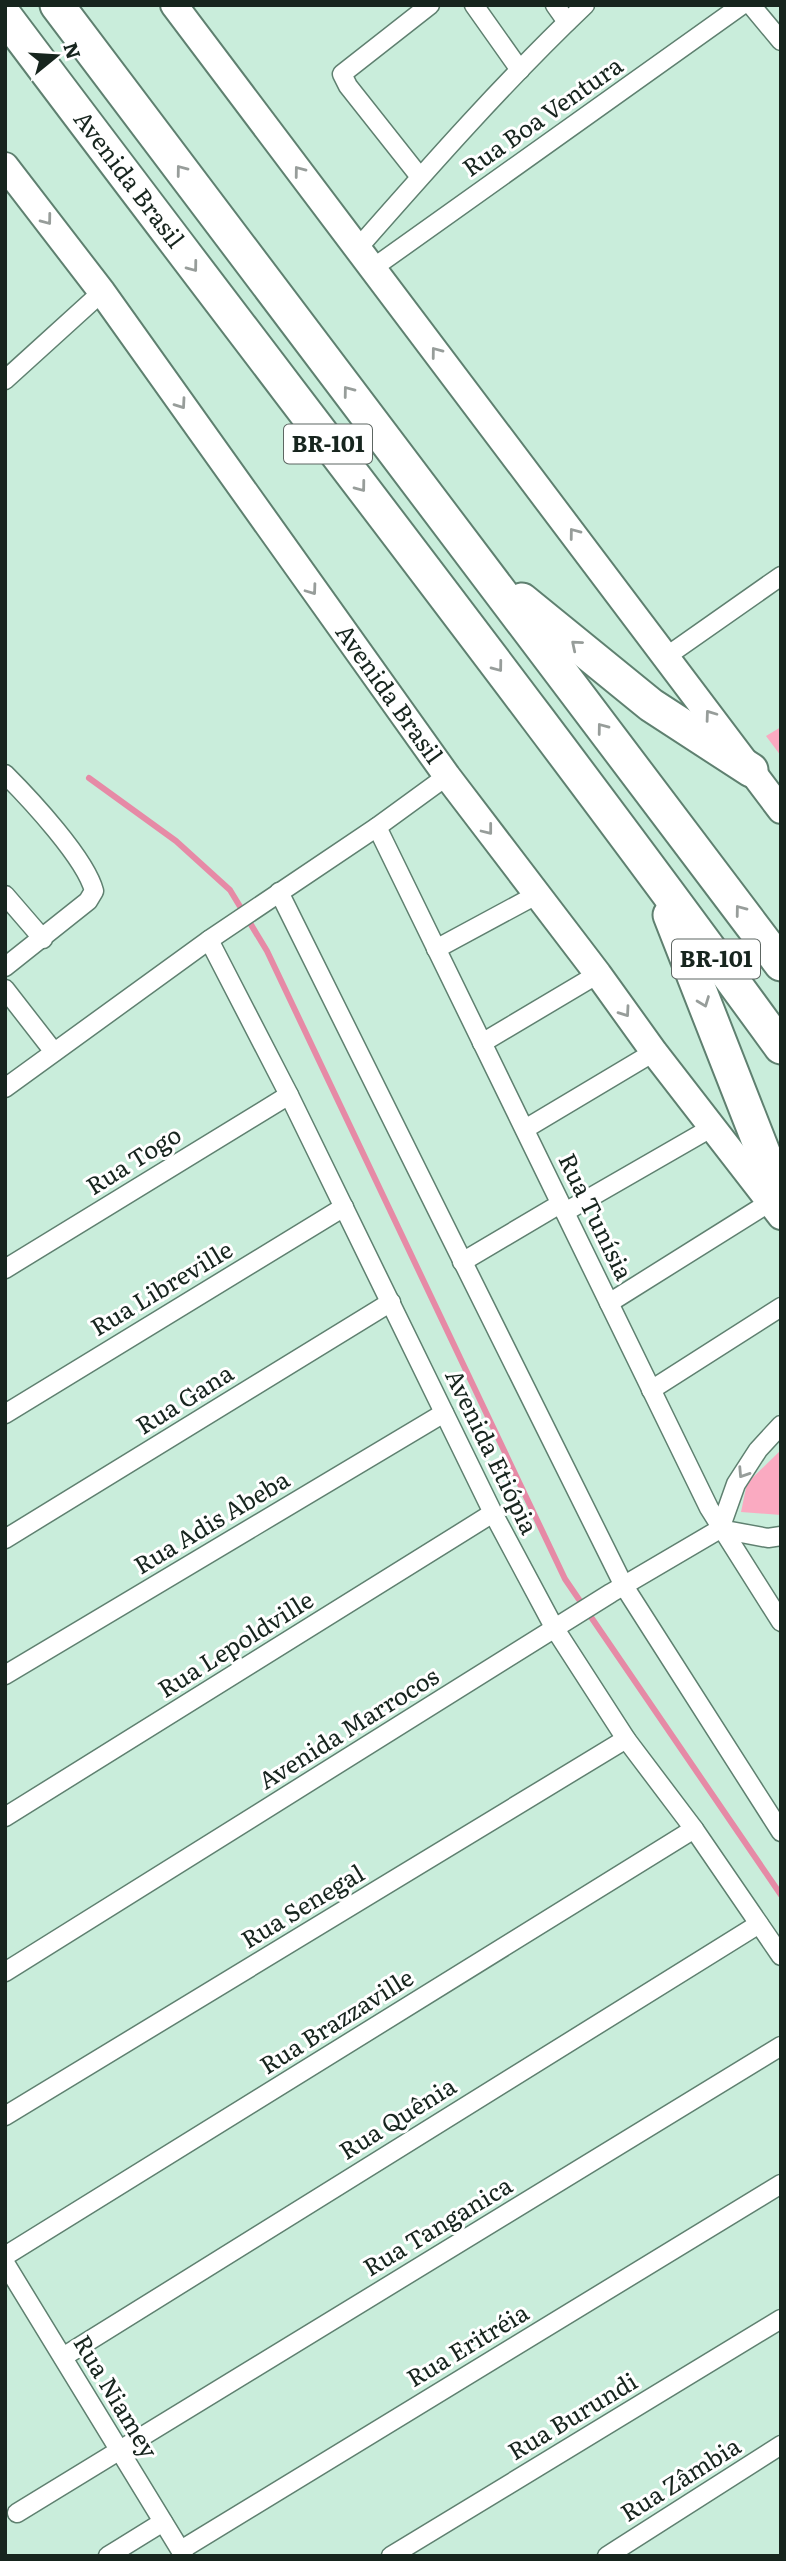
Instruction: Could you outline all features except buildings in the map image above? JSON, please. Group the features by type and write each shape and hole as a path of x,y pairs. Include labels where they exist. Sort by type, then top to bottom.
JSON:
{"highway":[{"name":"Avenida Brasil","path":"57,5 781,964"},
{"name":"Avenida Brasil","path":"5,16 652,870 781,1047"},
{"path":"477,563 651,705 751,770"},
{"path":"652,870 777,1205"}],"street":[{"path":"174,5 781,810"},
{"path":"420,177 342,76 343,71 430,5"},
{"path":"474,5 520,70"},
{"path":"555,5 567,22"},
{"path":"365,258 420,177 585,5"},
{"name":"Rua Boa Ventura","path":"365,258 742,5"},
{"path":"751,5 781,41"},
{"name":"Avenida Brasil","path":"5,166 102,292 447,776 711,1128 777,1205"},
{"path":"5,380 102,292"},
{"path":"667,656 781,576"},
{"path":"5,775 29,798 64,840 92,883 94,891 88,901 5,967"},
{"path":"5,1088 209,940 377,827 447,776"},
{"name":"Rua Tunísia","path":"377,827 720,1529 781,1622"},
{"path":"279,892 462,1262 618,1590 781,1832"},
{"path":"436,948 538,894"},
{"path":"5,895 43,939"},
{"name":"Avenida Etiópia","path":"209,940 289,1095 493,1513 562,1624 626,1739 694,1829 781,1956"},
{"path":"482,1043 598,974"},
{"path":"5,989 54,1052"},
{"path":"525,1129 654,1052"},
{"name":"Rua Togo","path":"5,1269 289,1095"},
{"path":"462,1262 711,1128"},
{"path":"609,1303 777,1205"},
{"name":"Rua Libreville","path":"5,1414 344,1207"},
{"name":"Rua Gana","path":"5,1539 391,1302"},
{"path":"652,1390 781,1307"},
{"name":"Rua Adis Abeba","path":"5,1675 444,1413"},
{"path":"781,1425 758,1450 736,1484 720,1529 768,1538 781,1536"},
{"name":"Rua Lepoldville","path":"5,1818 493,1513"},
{"name":"Avenida Marrocos","path":"6,1971 562,1624 720,1529"},
{"name":"Rua Senegal","path":"5,2116 626,1739"},
{"name":"Rua Brazzaville","path":"5,2256 694,1829"},
{"name":"Rua Quênia","path":"63,2357 760,1924"},
{"name":"Rua Tanganica","path":"17,2513 781,2046"},
{"name":"Rua Eritréia","path":"183,2553 781,2184"},
{"name":"Rua Niamey","path":"5,2263 183,2553"},
{"name":"Rua Burundi","path":"391,2556 781,2319"},
{"name":"Rua Zâmbia","path":"607,2556 781,2445"},
{"path":"108,2556 163,2522"}],"shaded area":[{"path":"781,727 781,756 766,736"},
{"path":"781,1450 781,1515 741,1512 747,1483"}],"waterway":[{"path":"89,778 176,841 230,890 267,951 565,1579 781,1895"}]}
